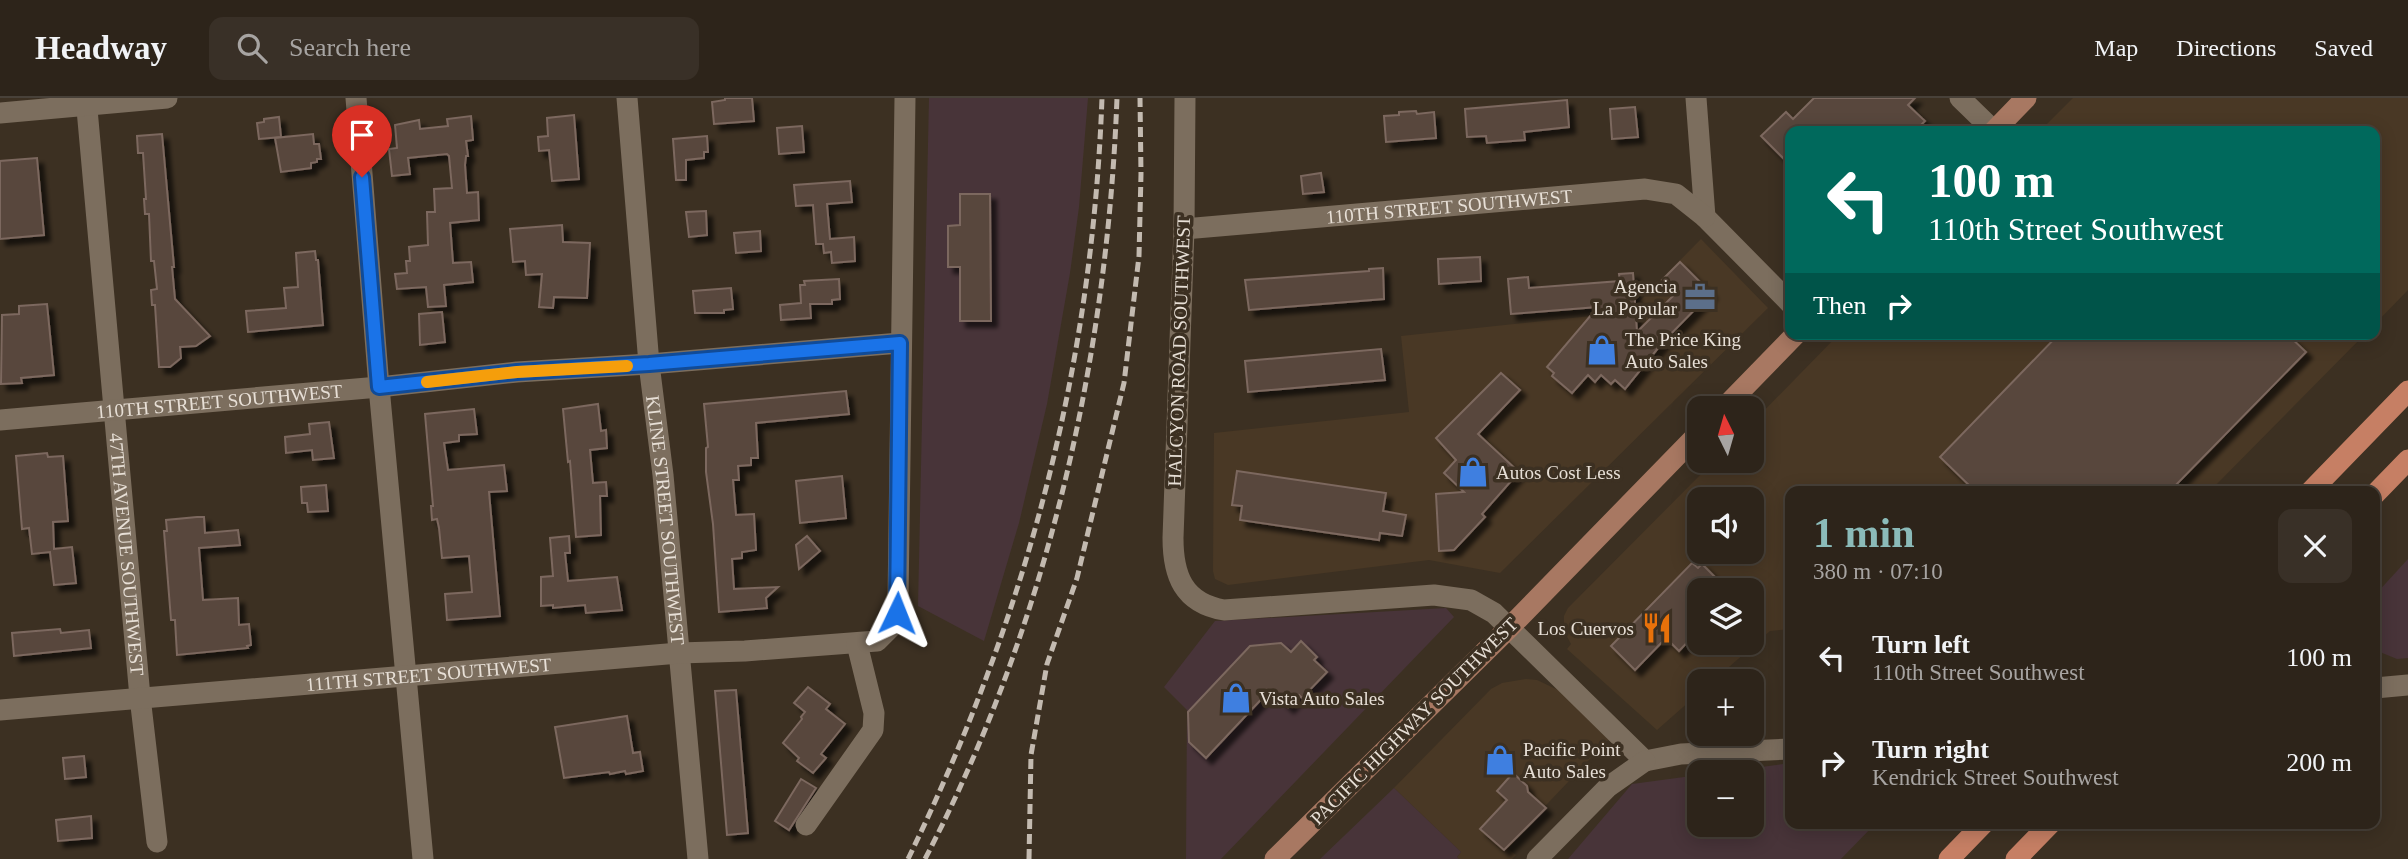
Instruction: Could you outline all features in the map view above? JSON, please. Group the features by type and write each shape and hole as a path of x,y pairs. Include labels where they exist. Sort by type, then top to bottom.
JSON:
{"highway":[{"path":"2359,442 2408,385"},
{"path":"2316,486 2408,391"},
{"path":"2380,489 2408,460"},
{"path":"1949,859 1978,829"},
{"path":"2016,859 2045,829"}],"main road":[{"path":"1999,126 2026,98"},
{"path":"1736,396 1790,340"},
{"name":"PACIFIC HIGHWAY SOUTHWEST","path":"1275,859 1508,628 1687,445"}],"street":[{"path":"0,113 86,102 167,98"},
{"path":"356,98 422,859"},
{"name":"KLINE STREET SOUTHWEST","path":"627,98 649,364 663,475 698,859"},
{"path":"806,825 873,730 874,713 857,644 877,641 894,624 897,613 905,98"},
{"name":"HALCYON ROAD SOUTHWEST","path":"1185,98 1184,229 1173,552 1180,582 1195,597 1215,608 1227,610 1398,597 1451,596 1478,603 1494,613 1508,628"},
{"path":"1696,98 1705,217"},
{"path":"1960,98 1989,126"},
{"name":"47TH AVENUE SOUTHWEST","path":"86,102 140,697 158,842"},
{"name":"110TH STREET SOUTHWEST","path":"1184,229 1645,189 1665,190 1676,194 1705,217 1785,298"},
{"name":"110TH STREET SOUTHWEST","path":"0,420 379,387 517,372 900,343"},
{"path":"1508,628 1645,761"},
{"name":"111TH STREET SOUTHWEST","path":"0,709 679,653 857,644"},
{"path":"2380,688 2408,685"},
{"path":"1537,859 1608,787 1645,761 1681,754 1785,749"}],"shaded area":[{"path":"929,98 1088,98 1079,207 1047,404 1019,523 984,641 918,606"},
{"path":"2073,98 2408,98 2408,290 2380,319 2380,126 2045,126"},
{"path":"1701,239 1768,308 1500,573 1429,560 1228,585 1215,579 1214,433 1409,412 1401,336 1629,312"},
{"path":"1833,340 2359,340 2215,486 1785,486 1785,630 1770,631 1764,636 1764,578 1687,578 1687,655 1743,655 1727,669 1687,669 1687,704 1657,730 1567,649 1571,644 1564,631 1564,616 1568,608 1687,488 1687,564 1764,564 1764,487 1688,487 1702,473 1764,473 1764,411"},
{"path":"2408,559 2408,658 2397,659 2380,652 2380,590"},
{"path":"1446,608 1454,617 1221,859 1186,859 1187,710 1164,687 1215,621"},
{"path":"1537,680 1558,690 1610,738 1506,847 1516,855 1512,859 1459,859 1457,857 1461,852 1394,788 1491,689 1502,683"},
{"path":"1785,764 1785,829 1870,829 1841,859 1568,859 1632,784 1687,777 1687,837 1764,837 1764,767"},
{"path":"1394,788 1461,852 1457,857 1459,859 1320,859"}],"building":[{"path":"725,98 752,98 754,121 714,124 712,102"},
{"path":"1814,98 1915,98 1908,105 1925,121 1920,126 1785,126 1785,160 1761,136 1786,112 1793,119"},
{"path":"1567,100 1569,127 1524,132 1525,140 1487,143 1486,136 1467,137 1465,109"},
{"path":"1635,107 1638,137 1612,139 1610,109"},
{"path":"1416,111 1417,114 1434,112 1436,138 1386,142 1384,116"},
{"path":"574,115 579,179 552,181 549,150 539,151 538,137 548,136 547,118"},
{"path":"471,116 473,140 466,141 467,193 478,192 479,220 450,223 453,263 471,262 473,282 444,285 446,306 428,307 426,287 397,289 395,274 407,273 409,247 428,245 427,212 435,212 434,189 452,188 449,156 408,158 410,174 392,176 389,149 397,148 395,125 419,120 420,129 448,126 447,119"},
{"path":"279,117 281,137 259,139 257,123"},
{"path":"802,126 804,152 779,154 777,128"},
{"path":"162,134 175,299 210,336 196,346 180,347 181,358 170,367 159,367 155,305 152,305 151,290 157,289 154,261 151,261 149,214 145,214 143,153 138,153 137,136"},
{"path":"313,134 314,144 319,144 321,159 311,163 311,168 281,172 275,138"},
{"path":"707,136 708,152 704,152 704,158 686,160 686,180 676,180 673,139"},
{"path":"37,158 44,235 0,239 0,161"},
{"path":"1321,173 1324,192 1303,194 1301,176"},
{"path":"850,181 852,202 827,204 830,239 854,237 855,261 832,263 831,252 824,253 823,244 816,244 813,205 796,206 794,185"},
{"path":"960,194 990,194 991,321 960,321 960,267 948,267 948,226 960,225"},
{"path":"706,211 707,235 689,237 686,212"},
{"path":"562,225 563,242 590,243 587,298 554,297 553,308 539,307 542,274 526,275 525,261 513,262 510,229"},
{"path":"760,231 761,251 736,253 734,233"},
{"path":"315,251 323,325 248,332 246,311 286,308 284,288 298,287 296,253"},
{"path":"1480,257 1481,281 1439,284 1438,259"},
{"path":"1680,262 1711,293 1663,342 1625,389 1615,380 1611,384 1601,375 1595,382 1588,375 1572,393 1552,376 1554,373 1547,367 1598,307 1511,314 1508,279 1528,277 1529,288 1620,281 1619,274 1633,273 1637,332 1676,293 1662,280"},
{"path":"1383,268 1384,299 1249,310 1245,280"},
{"path":"839,279 840,299 832,300 832,304 810,304 811,318 781,320 780,305 801,303 800,285 805,285 804,281"},
{"path":"731,288 733,309 724,310 724,313 695,313 693,291"},
{"path":"47,304 54,375 21,378 22,383 1,384 2,315 19,314 19,306"},
{"path":"442,312 445,342 420,345 419,314"},
{"path":"2053,340 2293,340 2306,352 2175,486 1970,486 1940,457"},
{"path":"1381,349 1385,380 1248,392 1245,361"},
{"path":"1501,373 1520,390 1478,434 1519,472 1482,514 1485,517 1454,550 1439,551 1436,494 1464,492 1444,473 1456,460 1436,438"},
{"path":"846,391 849,414 756,423 758,458 751,458 751,465 738,466 739,480 733,480 736,515 754,514 756,550 742,552 742,558 732,559 734,589 778,587 766,598 767,608 719,612 713,524 706,472 708,447 704,404"},
{"path":"598,404 601,431 606,430 607,448 590,450 593,483 606,482 607,496 600,496 601,535 576,537 563,409"},
{"path":"474,409 477,434 459,435 459,441 444,443 448,470 504,465 507,491 489,492 500,616 447,620 445,594 472,592 469,556 442,558 437,519 432,520 425,414"},
{"path":"329,422 334,458 313,460 312,450 286,453 285,437 310,434 309,424"},
{"path":"47,453 48,457 63,456 68,521 53,522 54,549 72,547 76,583 54,585 50,552 32,554 29,528 22,529 16,456"},
{"path":"1237,471 1386,493 1383,511 1406,515 1402,536 1380,533 1379,540 1240,520 1242,506 1232,505"},
{"path":"842,476 846,518 800,523 796,481"},
{"path":"326,485 328,511 308,512 307,503 302,503 301,487"},
{"path":"204,517 205,533 238,530 240,545 199,548 203,600 238,598 239,625 249,624 251,645 247,646 248,648 177,655 175,620 171,620 164,531 167,531 166,520"},
{"path":"569,536 570,553 565,553 568,581 617,577 622,610 586,613 585,605 553,608 553,605 541,606 541,577 553,576 550,538"},
{"path":"807,536 820,551 799,569 796,545"},
{"path":"1691,564 1698,568 1702,564 1716,578 1687,578 1687,643 1679,651 1666,638 1635,670 1611,646"},
{"path":"60,629 61,633 89,630 91,648 14,656 12,633"},
{"path":"1301,641 1317,657 1314,660 1327,672 1302,698 1299,695 1288,707 1270,690 1206,758 1189,742 1188,712 1250,646 1281,643 1291,652"},
{"path":"808,687 830,704 826,709 845,724 821,754 826,758 813,773 797,761 799,758 783,743 802,719 805,712 794,703"},
{"path":"736,690 748,833 727,835 715,691"},
{"path":"627,716 633,753 640,752 643,771 564,778 555,727"},
{"path":"84,756 86,777 65,779 63,758"},
{"path":"1513,773 1527,786 1528,792 1546,808 1504,850 1480,829 1507,800 1497,791"},
{"path":"801,779 816,788 789,830 775,821"},
{"path":"91,816 92,838 58,841 56,820"}],"railway":[{"path":"908,859 950,767 987,675 1019,582 1046,489 1068,394 1084,297 1096,198 1102,98"},
{"path":"925,859 968,770 1005,678 1037,585 1063,489 1084,393 1100,295 1111,197 1117,98"},
{"path":"1029,859 1031,755 1047,664 1077,578 1124,383 1139,256 1140,98"}],"slow traffic":[{"path":"427,382 517,372 627,366"}],"place":[{"name":"Agencia La Popular","path":"1700,297"},
{"name":"The Price King Auto Sales","path":"1602,350"},
{"name":"Autos Cost Less","path":"1473,472"},
{"name":"Los Cuervos","path":"1657,628"},
{"name":"Vista Auto Sales","path":"1236,698"},
{"name":"Pacific Point Auto Sales","path":"1500,760"}],"route":[{"path":"362,177 379,387 517,372 900,343 897,613"}]}
